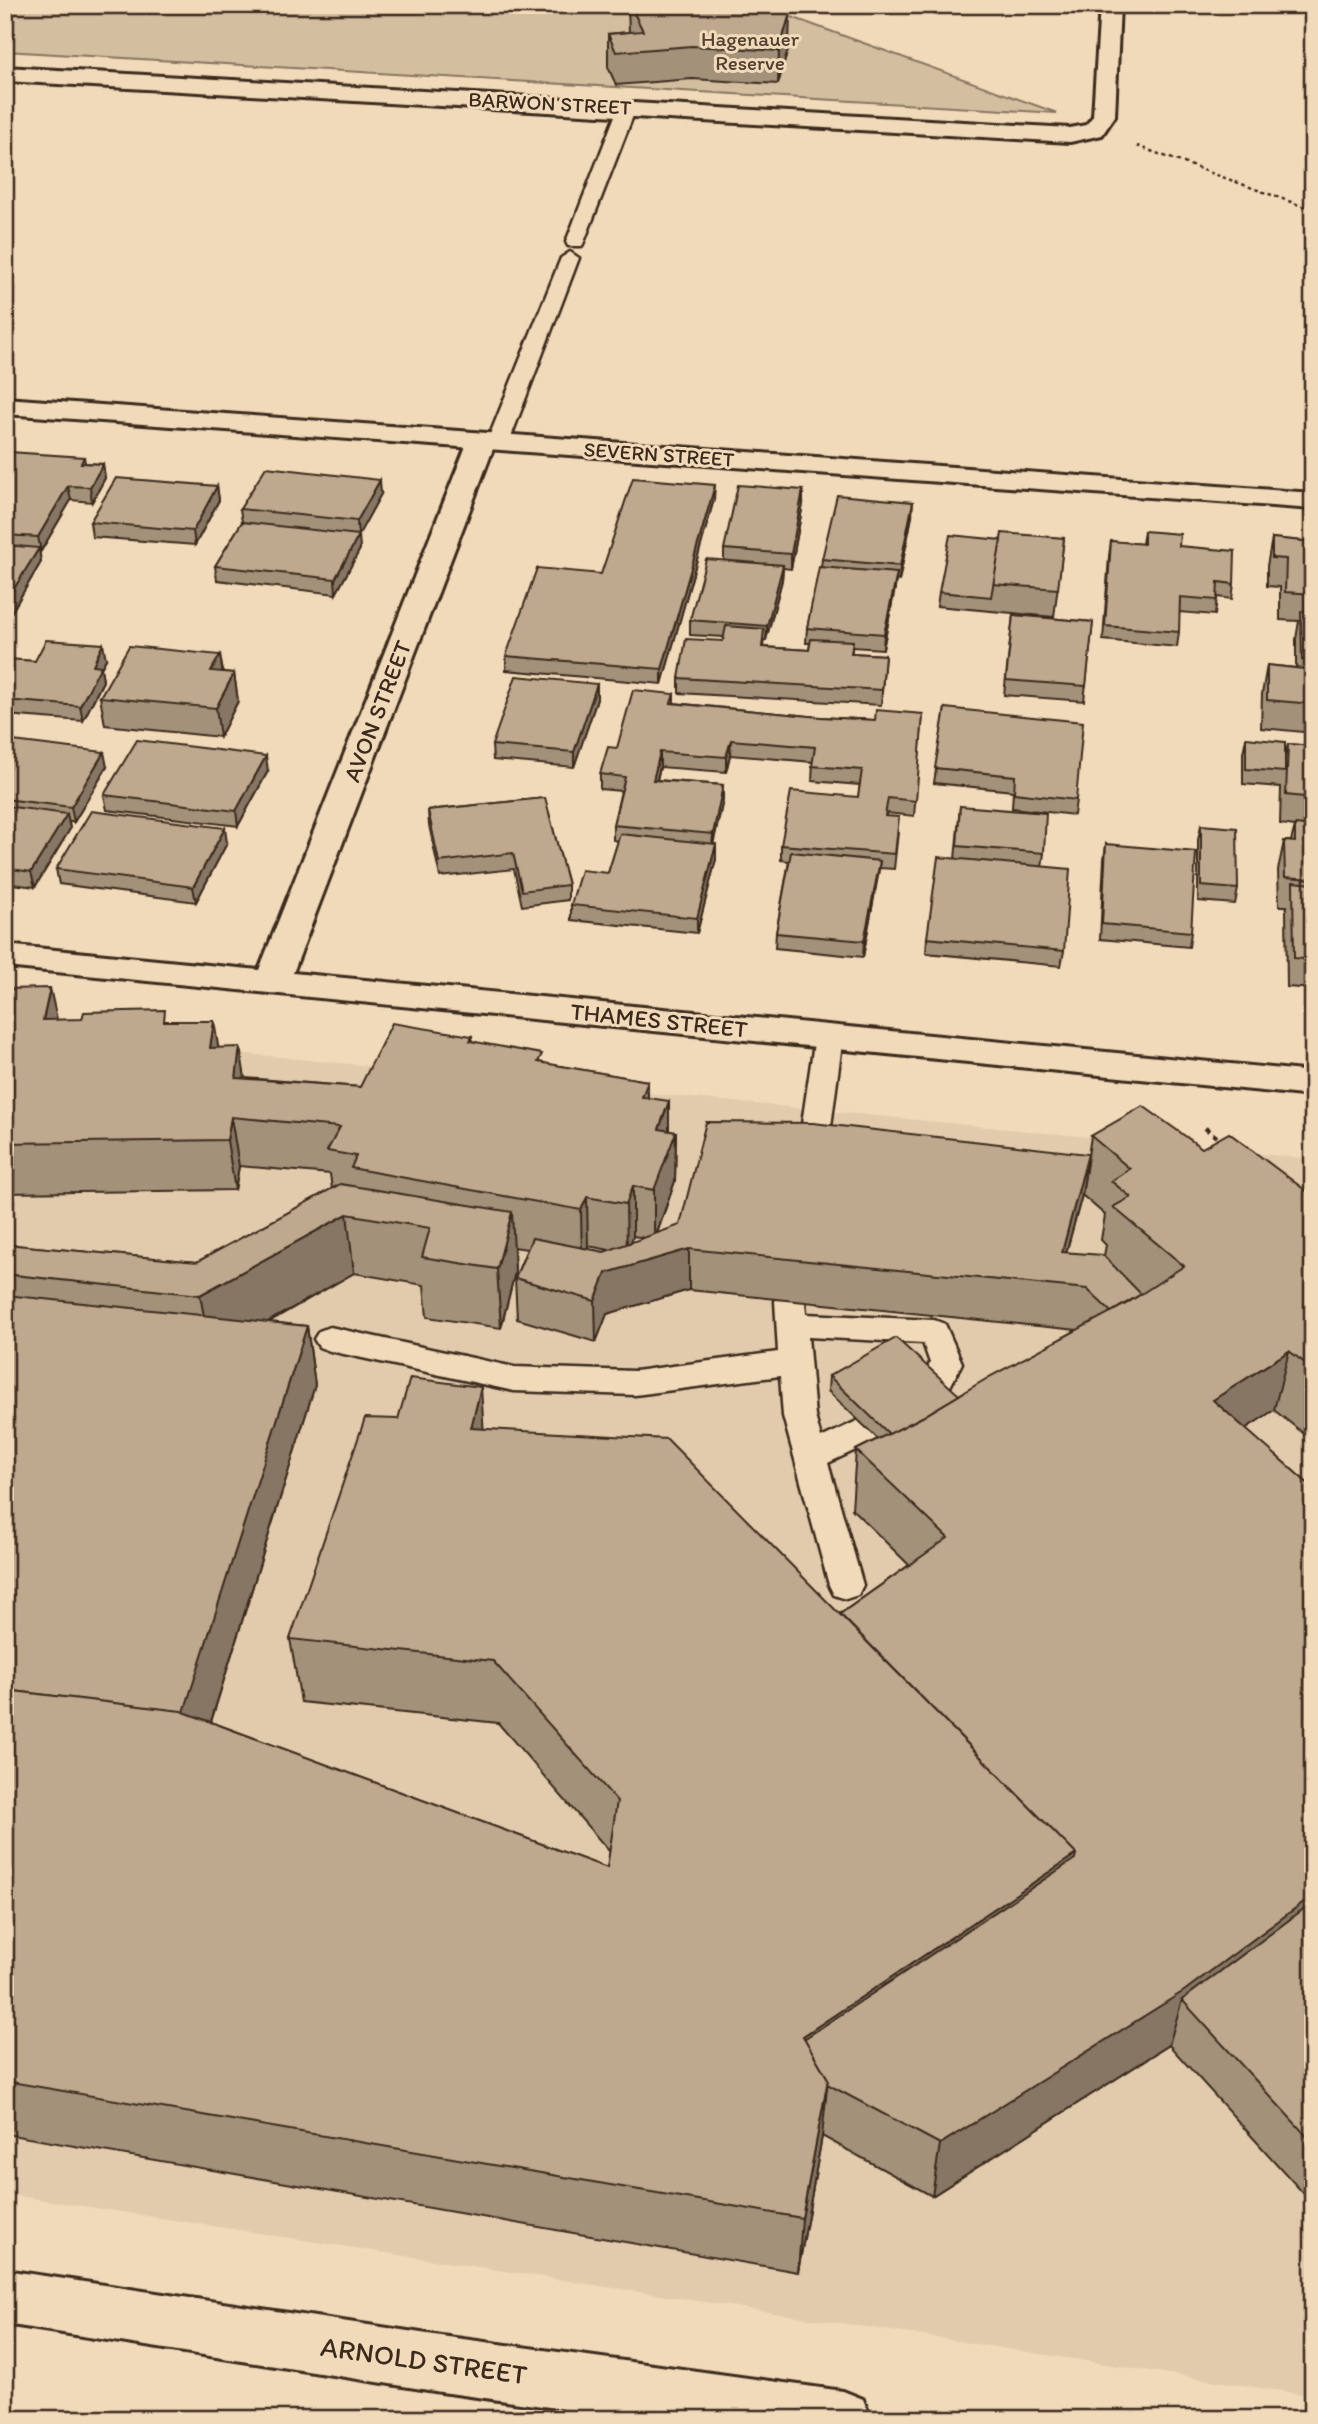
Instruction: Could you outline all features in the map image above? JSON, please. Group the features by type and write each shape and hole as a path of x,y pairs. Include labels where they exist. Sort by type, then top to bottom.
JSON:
{"street":[{"path":"1094,130 1104,116 1110,5"},
{"name":"BARWON STREET","path":"5,74 1070,135 1094,130"},
{"name":"SEVERN STREET","path":"5,406 1313,500"},
{"name":"AVON STREET","path":"272,981 490,442"},
{"name":"THAMES STREET","path":"5,956 1313,1084"},
{"name":"ARNOLD STREET","path":"5,2297 441,2364 843,2419"}],"lane":[{"path":"490,442 573,250 626,108"},
{"path":"811,1164 829,1036"},
{"path":"810,1457 868,1430 934,1389 946,1363 934,1332 791,1313 799,1416 810,1457 846,1585"},
{"path":"330,1339 514,1380 635,1383 795,1362"}],"path":[{"path":"1094,130 1313,210"},
{"path":"1205,1128 1226,1145"}],"shaded area":[{"path":"5,1030 1313,1159 1313,2396 5,2194"}],"green space":[{"name":"Hagenauer Reserve","path":"5,5 774,5 786,15 1057,113 5,51"}],"building":[{"path":"630,5 790,13 779,51 692,46 616,52 608,34 643,31"},
{"path":"9,452 84,457 81,463 103,464 90,487 68,486 38,537 5,535 5,459"},
{"path":"266,467 380,480 357,521 240,509"},
{"path":"116,478 217,486 193,531 90,522"},
{"path":"633,478 715,485 662,669 506,656 537,568 601,574"},
{"path":"738,485 803,490 791,554 724,549"},
{"path":"837,495 913,502 900,566 822,559"},
{"path":"242,522 359,535 335,579 215,566"},
{"path":"1144,531 1180,534 1179,546 1235,551 1234,584 1218,582 1217,600 1180,597 1179,632 1105,626 1111,541 1144,544"},
{"path":"1002,533 1064,538 1058,589 993,584"},
{"path":"950,535 1001,540 991,597 939,592"},
{"path":"1272,538 1313,542 1313,594 1285,592 1286,559 1272,558"},
{"path":"5,545 39,548 5,603"},
{"path":"706,559 783,565 767,626 690,620"},
{"path":"819,567 897,573 884,634 807,628"},
{"path":"1306,607 1313,608 1313,612 1306,612"},
{"path":"1301,611 1313,612 1313,661 1302,660"},
{"path":"1013,615 1093,622 1086,686 1006,680"},
{"path":"726,626 764,629 762,647 809,650 811,639 853,641 851,653 885,655 882,690 679,678 686,639 723,641"},
{"path":"46,640 103,644 93,665 101,666 80,706 5,700 6,659 35,661"},
{"path":"129,646 220,655 211,671 234,673 216,708 100,697"},
{"path":"1267,665 1313,670 1313,704 1267,700"},
{"path":"516,676 597,684 574,752 492,745"},
{"path":"633,690 674,694 671,703 820,717 875,720 876,710 923,714 916,801 888,798 885,816 899,817 895,854 781,845 791,791 858,797 862,770 812,766 815,747 731,740 726,757 660,752 653,780 723,785 713,834 613,825 625,777 600,774 608,747 617,748"},
{"path":"945,708 1083,722 1076,800 1014,793 1015,776 935,768"},
{"path":"1246,738 1285,742 1285,772 1246,769"},
{"path":"5,740 104,752 71,807 5,799"},
{"path":"137,740 266,756 236,811 104,795"},
{"path":"1288,744 1313,746 1313,798 1286,795"},
{"path":"545,798 568,885 522,891 513,853 439,862 428,810"},
{"path":"5,806 67,814 31,872 5,868"},
{"path":"960,806 1046,813 1044,853 957,846"},
{"path":"91,811 225,828 193,887 56,869"},
{"path":"1201,825 1237,828 1238,889 1201,886"},
{"path":"1295,825 1313,827 1313,879 1285,877 1284,841 1295,842"},
{"path":"620,834 716,844 697,918 571,905 581,870 608,873"},
{"path":"1106,844 1196,852 1191,932 1102,924"},
{"path":"791,852 880,861 864,941 776,933"},
{"path":"938,857 1070,869 1064,951 927,938"},
{"path":"1293,882 1313,884 1313,960 1294,958"},
{"path":"50,988 43,1020 82,1019 84,1012 165,1010 164,1021 214,1021 210,1048 240,1047 236,1078 360,1087 392,1023 472,1036 470,1041 542,1054 538,1062 648,1081 642,1097 669,1101 659,1129 676,1132 654,1190 633,1186 626,1204 587,1197 581,1210 351,1168 356,1156 327,1151 340,1127 231,1117 227,1140 5,1143 5,989"},
{"path":"1143,1106 1202,1148 1229,1133 1313,1196 1313,1369 1289,1351 1213,1400 1313,1488 1313,1895 1184,1991 940,2144 827,2084 828,2079 804,2039 1075,1859 1076,1854 840,1614 948,1538 856,1450 922,1417 991,1376 1126,1304 1184,1266 1113,1207 1131,1197 1111,1181 1130,1169 1091,1136"},
{"path":"706,1122 813,1123 1088,1154 1062,1252 1103,1255 1141,1294 1111,1312 1087,1289 689,1249 606,1273 595,1301 515,1278 532,1238 604,1252 680,1225"},
{"path":"340,1184 512,1212 497,1269 422,1257 430,1228 347,1214 200,1295 5,1274 5,1244 197,1262"},
{"path":"5,1295 307,1326 184,1712 5,1690"},
{"path":"896,1338 959,1395 889,1434 829,1376"},
{"path":"410,1378 481,1387 471,1428 667,1439 1076,1854 803,2036 828,2079 802,2218 5,2081 5,1690 181,1711 607,1868 617,1801 493,1661 290,1639 365,1418 398,1419"},
{"path":"1313,1902 1313,2143 1182,2000"}]}
